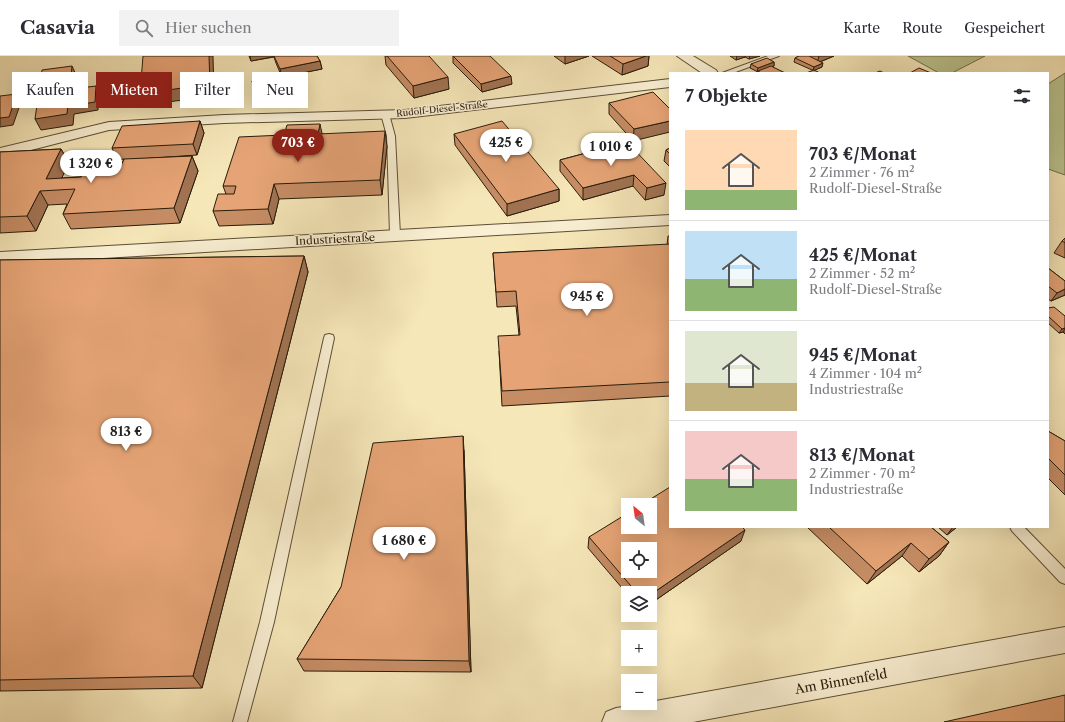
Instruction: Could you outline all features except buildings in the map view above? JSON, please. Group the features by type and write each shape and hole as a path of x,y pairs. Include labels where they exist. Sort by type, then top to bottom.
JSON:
{"street":[{"path":"684,56 709,72"},
{"name":"Rudolf-Diesel-Straße","path":"0,153 109,126 224,119 405,114 669,83"},
{"name":"Industriestraße","path":"0,258 669,220"},
{"name":"Am Binnenfeld","path":"616,722 1065,640"}],"lane":[{"path":"729,72 775,56"},
{"path":"386,114 391,136 395,235"},
{"path":"240,722 267,622 329,338"},
{"path":"1017,528 1065,578"}],"green space":[{"path":"908,56 985,56 954,72 937,72"},
{"path":"1065,73 1065,175 1049,169 1049,83"}]}
